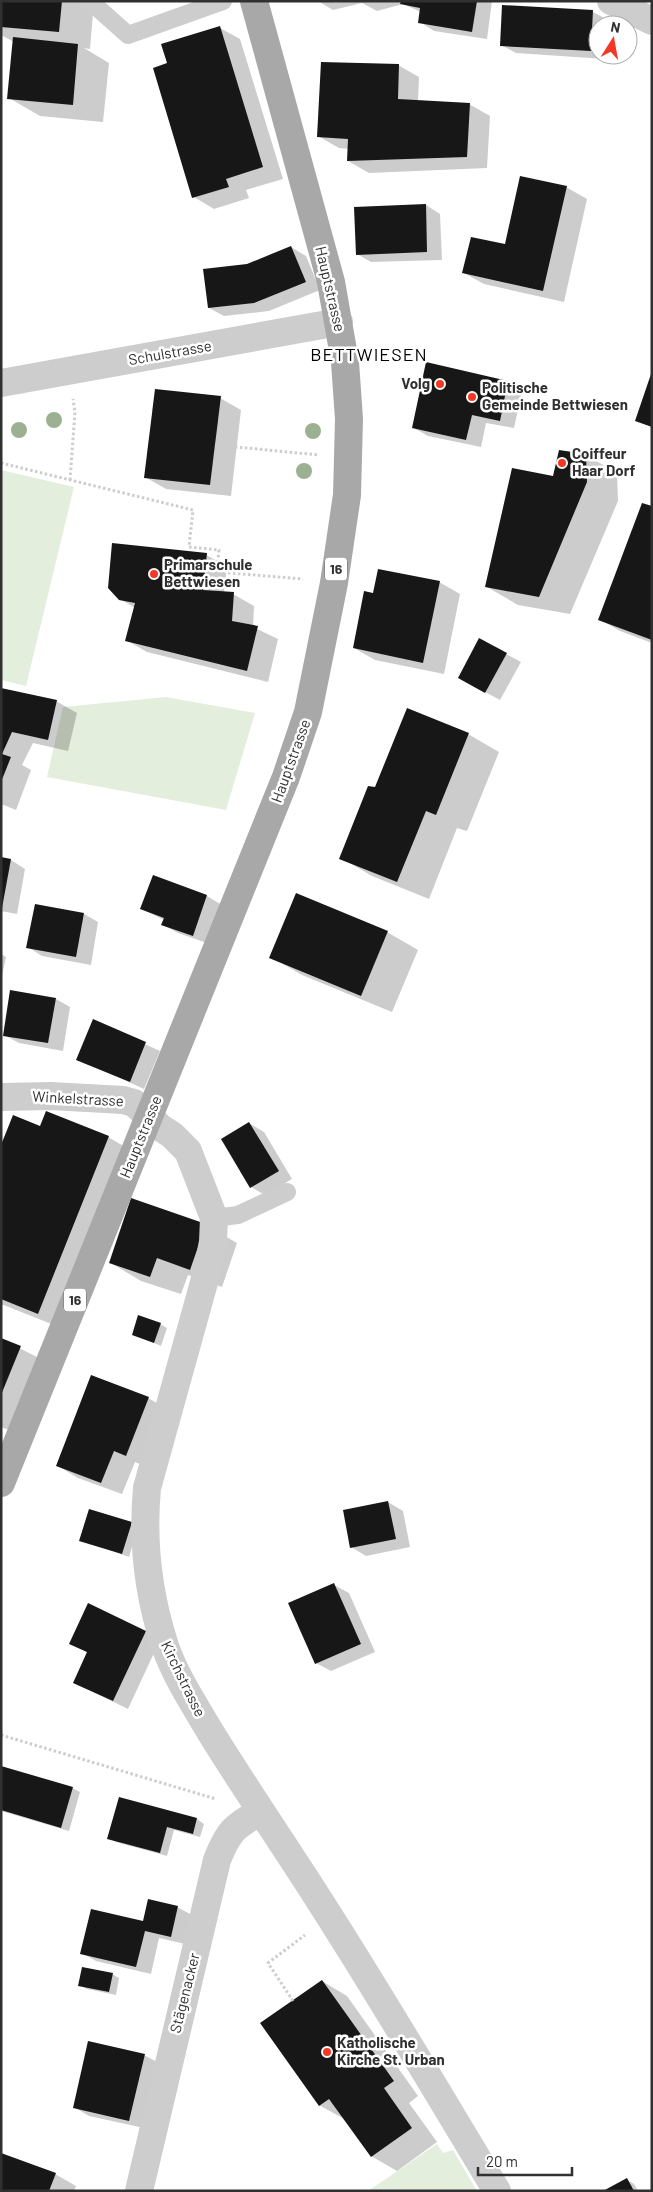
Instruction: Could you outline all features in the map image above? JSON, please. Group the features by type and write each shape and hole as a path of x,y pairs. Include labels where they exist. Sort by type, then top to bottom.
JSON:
{"main road":[{"name":"Hauptstrasse","path":"1,1482 286,777 308,712 334,583 346,495 349,419 345,362 331,282 254,1"}],"street":[{"path":"611,1 652,21"},
{"name":"Schulstrasse","path":"1,383 338,322"},
{"name":"Winkelstrasse","path":"1,1097 51,1096 123,1100 134,1103 149,1117"},
{"name":"Kirchstrasse","path":"149,1117 172,1134 188,1151 214,1218 213,1242 208,1268 147,1488 144,1522 146,1567 155,1612 166,1648 193,1703 260,1812 321,1903 498,2191"},
{"name":"Stägenacker","path":"139,2191 217,1860 236,1825 260,1812"}],"lane":[{"path":"90,1 128,35 223,1"},
{"path":"214,1218 238,1215 287,1192"}],"path":[{"path":"68,371 75,412 70,480"},
{"path":"215,446 324,456"},
{"path":"1,463 193,510 189,547 219,550 216,590"},
{"path":"218,572 303,579"},
{"path":"1,1735 260,1812"},
{"path":"292,1946 268,1962 293,2001"}],"green space":[{"path":"1,470 74,487 26,686 1,680"},
{"path":"166,697 255,713 226,810 47,777 63,707"},
{"path":"437,2144 443,2153 453,2150 477,2191 368,2191"}],"building":[{"path":"1,1 62,1 59,32 1,27"},
{"path":"401,1 477,1 472,32 418,23 420,8 400,4"},
{"path":"502,5 593,10 593,15 588,15 588,51 500,46"},
{"path":"220,26 263,167 226,179 229,187 192,198 153,68 167,63 161,44"},
{"path":"13,37 78,44 73,105 7,99"},
{"path":"321,62 399,64 398,99 470,103 467,157 347,161 348,139 317,137"},
{"path":"520,176 567,186 543,291 462,273 471,237 505,244"},
{"path":"426,204 427,252 356,255 354,207"},
{"path":"291,246 306,282 254,303 208,308 203,269 247,264"},
{"path":"426,362 508,381 500,421 472,415 466,440 412,428"},
{"path":"652,374 652,427 635,421"},
{"path":"155,389 221,396 210,485 144,478"},
{"path":"559,450 586,454 587,482 539,597 485,587 512,468 553,476"},
{"path":"642,503 652,506 652,640 598,620"},
{"path":"112,543 207,553 203,590 234,592 232,621 258,626 247,671 125,641 135,603 119,600 108,588"},
{"path":"378,569 440,581 423,663 353,648 364,591 373,593"},
{"path":"479,638 507,653 485,693 458,678"},
{"path":"1,688 57,700 48,740 12,732 2,754 11,757 1,782"},
{"path":"407,708 469,733 436,815 426,811 397,882 339,859 368,786 375,787"},
{"path":"1,857 11,859 2,908 1,908"},
{"path":"153,875 207,895 193,936 161,925 164,918 140,909"},
{"path":"296,893 388,931 361,996 269,958"},
{"path":"35,904 84,913 76,957 26,948"},
{"path":"10,990 56,998 48,1043 3,1036"},
{"path":"93,1019 146,1042 130,1082 76,1060"},
{"path":"46,1111 109,1136 38,1314 1,1299 1,1145 13,1115 40,1126"},
{"path":"249,1122 279,1171 250,1188 221,1139"},
{"path":"131,1198 206,1224 190,1270 157,1258 150,1277 109,1263"},
{"path":"138,1315 161,1323 154,1343 132,1335"},
{"path":"1,1338 21,1346 1,1395"},
{"path":"91,1375 149,1397 126,1456 114,1451 101,1483 56,1466"},
{"path":"388,1501 396,1539 350,1548 343,1510"},
{"path":"89,1509 132,1522 122,1554 79,1541"},
{"path":"334,1583 361,1644 315,1664 288,1603"},
{"path":"88,1603 146,1631 113,1701 73,1683 87,1652 69,1644"},
{"path":"1,1766 73,1787 61,1828 1,1810"},
{"path":"119,1797 197,1818 193,1834 167,1827 160,1853 107,1839"},
{"path":"148,1899 178,1906 171,1937 145,1931 136,1967 80,1954 91,1909 143,1921"},
{"path":"82,1967 113,1973 109,1992 78,1986"},
{"name":"Katholische Kirche St. Urban","path":"322,1980 394,2081 384,2088 412,2128 371,2157 329,2099 319,2106 260,2023"},
{"path":"88,2041 145,2054 129,2121 73,2108"},
{"path":"1,2153 56,2173 49,2191 1,2191"},
{"path":"627,2178 634,2191 603,2191"}],"place":[{"name":"Volg","path":"440,384"},
{"name":"Politische Gemeinde Bettwiesen","path":"472,397"},
{"name":"Coiffeur Haar Dorf","path":"562,463"},
{"name":"Primarschule Bettwiesen","path":"154,574"},
{"name":"Katholische Kirche St. Urban","path":"327,2052"}],"district":[{"name":"BETTWIESEN","path":"369,355"}]}
